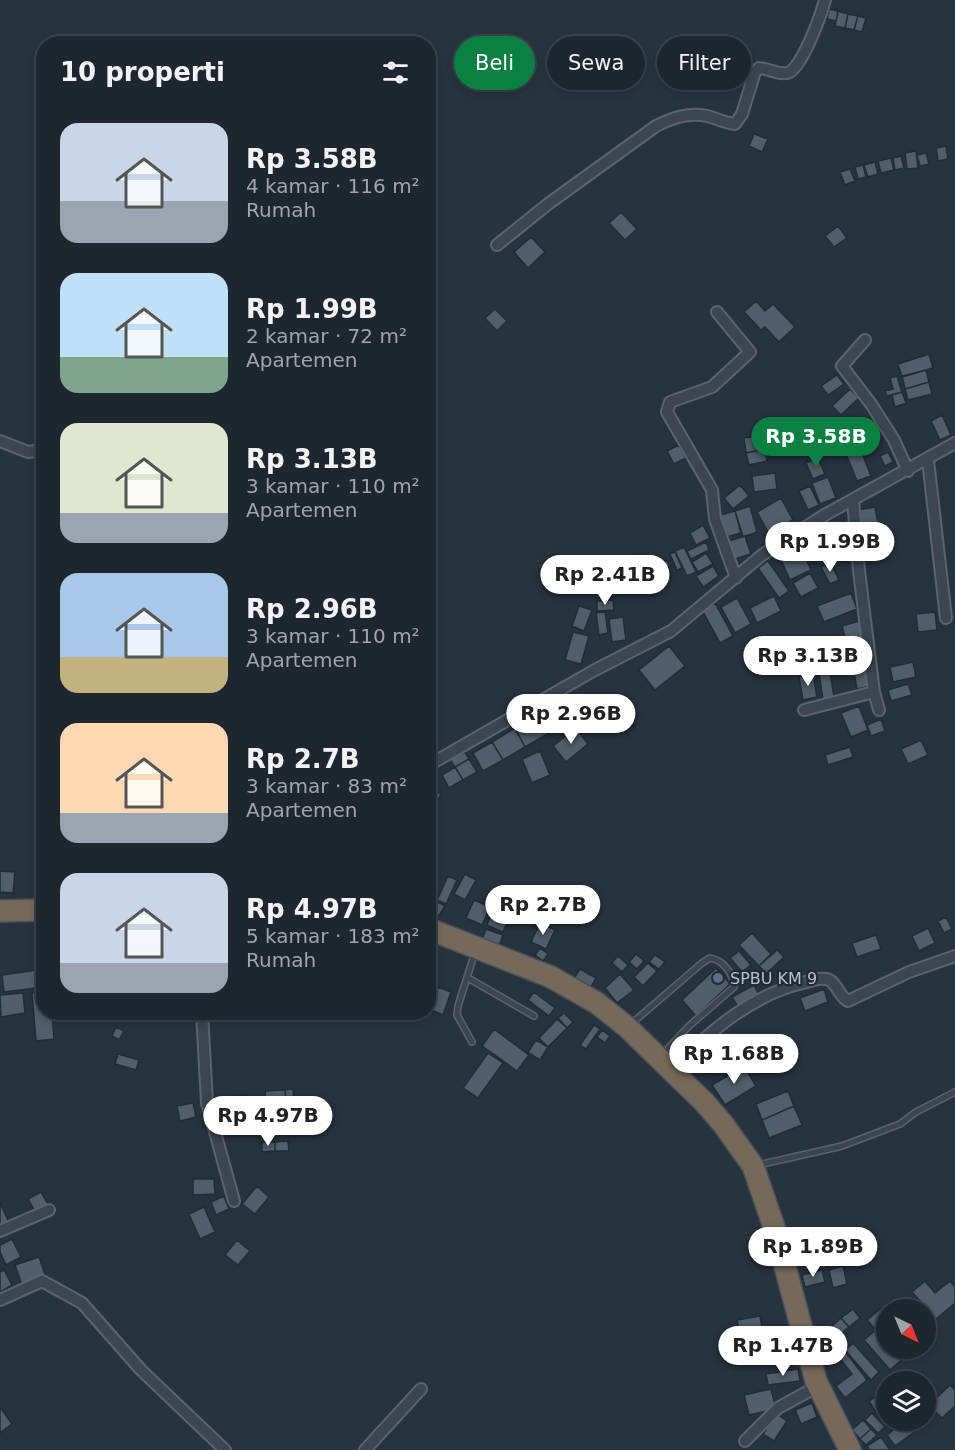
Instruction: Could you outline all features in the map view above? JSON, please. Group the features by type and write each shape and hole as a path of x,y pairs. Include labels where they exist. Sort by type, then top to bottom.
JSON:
{"highway":[{"path":"0,911 36,910"},
{"path":"436,932 551,977 597,1003 627,1027 705,1103 753,1166 775,1230 808,1357 818,1386 850,1450"}],"street":[{"path":"497,245 656,126 675,117 688,115 706,116 735,124 742,114 755,72 759,68 788,74 794,70 810,39 825,0"},
{"path":"717,312 750,352 712,387 670,402 667,412 712,490 715,519 736,578"},
{"path":"865,340 842,366 871,404 894,440 908,471"},
{"path":"0,441 28,452 36,451"},
{"path":"436,761 573,682 671,631 762,555 806,527 955,443"},
{"path":"928,460 946,618"},
{"path":"853,501 859,572 874,692 879,710"},
{"path":"804,710 874,692"},
{"path":"665,1064 737,1013 791,986 827,979 848,1001 909,972 955,956"},
{"path":"202,1020 207,1103 234,1201"},
{"path":"0,1231 49,1210"},
{"path":"0,1300 42,1281 82,1303 141,1370 225,1450"},
{"path":"745,1441 778,1408 818,1386"},
{"path":"365,1450 421,1389"}],"lane":[{"path":"472,1042 457,1015 477,948"},
{"path":"627,1027 702,963 710,958 718,959 732,975 734,987 689,1026 665,1064"},
{"path":"468,978 534,1016"},
{"path":"753,1166 842,1146 900,1124 916,1112 955,1092"}],"building":[{"path":"829,9 838,11 836,21 827,19"},
{"path":"838,11 848,14 845,28 835,26"},
{"path":"848,14 858,16 854,30 845,28"},
{"path":"858,16 866,18 862,32 854,30"},
{"path":"754,134 768,139 762,152 749,146"},
{"path":"946,146 948,159 938,161 936,148"},
{"path":"916,151 918,168 907,169 905,153"},
{"path":"926,153 929,164 920,166 917,155"},
{"path":"901,156 904,168 895,170 893,158"},
{"path":"891,158 894,170 881,173 878,161"},
{"path":"875,162 878,174 868,177 864,165"},
{"path":"863,165 866,177 858,179 855,167"},
{"path":"850,169 855,181 845,185 840,172"},
{"path":"621,212 637,229 625,240 609,223"},
{"path":"838,226 847,238 834,247 825,236"},
{"path":"531,237 545,252 528,268 514,252"},
{"path":"756,301 765,311 773,304 795,327 779,342 765,327 761,330 744,312"},
{"path":"495,309 507,321 497,331 485,318"},
{"path":"929,354 933,368 902,377 898,364"},
{"path":"926,370 929,382 905,389 902,376"},
{"path":"837,375 844,384 828,395 821,386"},
{"path":"897,376 902,392 887,396 885,391 893,389 890,378"},
{"path":"929,382 932,394 908,400 905,389"},
{"path":"850,389 859,398 841,415 832,406"},
{"path":"902,392 906,403 895,407 892,395"},
{"path":"942,415 951,435 940,440 931,421"},
{"path":"829,430 835,441 815,451 809,440"},
{"path":"762,435 765,449 746,453 744,438"},
{"path":"679,445 686,458 674,464 667,451"},
{"path":"860,448 871,476 857,481 846,454"},
{"path":"765,449 767,461 749,465 746,453"},
{"path":"888,452 893,462 885,466 880,456"},
{"path":"818,458 825,474 813,479 806,463"},
{"path":"775,473 777,489 754,492 752,476"},
{"path":"828,477 836,498 820,504 812,483"},
{"path":"740,485 749,496 733,509 724,498"},
{"path":"810,486 819,505 808,510 799,491"},
{"path":"781,498 793,520 769,534 757,512"},
{"path":"750,506 757,532 743,537 735,511"},
{"path":"875,507 880,534 863,537 858,510"},
{"path":"735,511 741,533 723,538 717,516"},
{"path":"703,525 710,538 696,545 690,533"},
{"path":"745,536 751,554 731,560 726,542"},
{"path":"798,541 811,570 790,580 777,551"},
{"path":"706,542 709,550 691,559 687,551"},
{"path":"684,547 696,572 687,576 675,551"},
{"path":"675,552 682,568 677,570 670,554"},
{"path":"706,553 713,564 698,572 692,562"},
{"path":"634,555 656,556 654,587 632,586"},
{"path":"668,561 671,582 660,584 657,563"},
{"path":"768,561 789,591 779,598 758,568"},
{"path":"831,563 839,580 830,584 821,567"},
{"path":"713,566 719,576 703,587 696,576"},
{"path":"810,573 818,588 801,597 793,583"},
{"path":"851,593 857,609 824,622 817,606"},
{"path":"774,596 781,611 757,623 750,608"},
{"path":"737,598 751,624 735,633 721,607"},
{"path":"613,600 614,610 597,611 597,601"},
{"path":"715,603 733,636 720,643 702,610"},
{"path":"579,606 592,610 584,631 572,626"},
{"path":"605,612 608,633 599,635 596,613"},
{"path":"935,612 937,630 918,632 916,614"},
{"path":"623,617 626,640 612,642 609,619"},
{"path":"859,621 865,640 847,645 842,626"},
{"path":"573,632 589,636 581,664 565,660"},
{"path":"669,646 685,666 655,690 639,670"},
{"path":"865,658 871,686 857,689 852,661"},
{"path":"913,662 916,677 893,682 890,667"},
{"path":"830,672 834,697 823,699 819,674"},
{"path":"813,674 817,697 803,700 799,677"},
{"path":"908,684 912,695 891,701 888,690"},
{"path":"567,695 581,720 561,732 546,707"},
{"path":"859,706 868,730 851,737 841,713"},
{"path":"607,712 615,726 604,731 597,718"},
{"path":"542,713 553,731 525,747 515,728"},
{"path":"881,719 885,731 871,736 867,725"},
{"path":"515,728 525,747 503,760 492,742"},
{"path":"576,728 588,744 566,762 553,746"},
{"path":"921,740 928,755 908,764 901,749"},
{"path":"492,742 503,760 483,771 473,753"},
{"path":"850,747 853,757 828,765 825,755"},
{"path":"463,749 469,759 455,767 449,758"},
{"path":"540,751 550,775 532,783 522,759"},
{"path":"469,759 477,772 463,780 455,767"},
{"path":"455,767 463,780 449,788 442,775"},
{"path":"436,792 441,794 436,804"},
{"path":"0,871 15,872 13,893 0,892"},
{"path":"465,874 476,880 465,900 454,894"},
{"path":"448,876 457,880 446,904 437,900"},
{"path":"498,898 514,905 503,932 487,925"},
{"path":"474,900 490,907 482,925 466,918"},
{"path":"436,901 445,906 438,917 436,916"},
{"path":"946,917 952,929 944,933 938,921"},
{"path":"540,923 555,930 546,949 531,942"},
{"path":"928,928 935,943 919,951 912,936"},
{"path":"486,929 503,935 498,949 481,943"},
{"path":"752,933 771,954 759,966 739,945"},
{"path":"876,935 881,949 857,957 852,943"},
{"path":"540,948 548,954 543,961 535,955"},
{"path":"777,950 784,957 766,974 759,966"},
{"path":"739,951 751,965 742,972 730,958"},
{"path":"636,954 644,961 637,969 629,962"},
{"path":"655,955 665,962 659,969 649,962"},
{"path":"618,956 628,965 622,972 612,963"},
{"path":"648,963 657,971 643,986 634,977"},
{"path":"716,968 730,984 696,1016 682,1000"},
{"path":"580,969 596,978 591,987 574,978"},
{"path":"36,970 36,988 4,992 2,975"},
{"path":"620,974 634,990 617,1003 605,988"},
{"path":"754,985 759,995 738,1007 732,997"},
{"path":"438,987 451,992 443,1015 436,1012"},
{"path":"824,989 828,1002 805,1011 800,998"},
{"path":"534,992 555,1008 549,1016 528,1000"},
{"path":"23,993 25,1013 1,1017 0,995"},
{"path":"32,993 36,993 36,1020 53,1020 54,1039 36,1041"},
{"path":"564,1013 573,1022 567,1028 558,1018"},
{"path":"557,1019 567,1028 548,1047 539,1038"},
{"path":"594,1025 600,1029 586,1049 580,1045"},
{"path":"116,1027 124,1031 119,1040 112,1036"},
{"path":"494,1029 529,1055 517,1071 482,1046"},
{"path":"602,1030 610,1036 605,1043 597,1037"},
{"path":"536,1040 548,1047 540,1060 528,1052"},
{"path":"488,1053 503,1063 478,1098 463,1088"},
{"path":"118,1054 139,1060 136,1070 115,1064"},
{"path":"744,1066 756,1086 725,1105 712,1085"},
{"path":"293,1089 294,1101 286,1102 285,1090"},
{"path":"285,1090 286,1102 266,1104 265,1091"},
{"path":"788,1091 794,1106 762,1120 756,1104"},
{"path":"248,1095 250,1111 234,1113 232,1097"},
{"path":"232,1097 234,1113 222,1115 220,1099"},
{"path":"193,1103 196,1117 180,1121 177,1106"},
{"path":"794,1106 802,1125 769,1138 762,1120"},
{"path":"244,1114 246,1129 226,1132 223,1118"},
{"path":"288,1141 289,1151 275,1151 275,1142"},
{"path":"262,1142 275,1142 275,1151 262,1152"},
{"path":"193,1179 214,1179 215,1194 193,1195"},
{"path":"257,1186 269,1197 255,1214 242,1204"},
{"path":"41,1192 49,1206 36,1213 28,1199"},
{"path":"224,1196 229,1209 216,1215 211,1202"},
{"path":"0,1203 9,1222 0,1227"},
{"path":"204,1207 215,1232 200,1239 189,1214"},
{"path":"829,1238 831,1246 810,1252 808,1244"},
{"path":"12,1239 21,1257 6,1265 0,1252 0,1245"},
{"path":"237,1240 250,1251 238,1265 225,1255"},
{"path":"809,1246 811,1254 795,1258 793,1250"},
{"path":"842,1248 845,1260 818,1267 815,1255"},
{"path":"39,1257 46,1277 22,1285 15,1265"},
{"path":"843,1266 847,1284 833,1288 829,1270"},
{"path":"4,1270 12,1285 0,1292 0,1272"},
{"path":"822,1270 825,1282 805,1287 802,1275"},
{"path":"925,1281 935,1293 950,1281 955,1287 955,1303 936,1319 936,1299 918,1299 912,1292"},
{"path":"853,1309 860,1318 849,1327 841,1318"},
{"path":"876,1313 874,1328 867,1320"},
{"path":"760,1316 766,1351 744,1355 737,1320"},
{"path":"841,1318 849,1327 830,1343 823,1334"},
{"path":"876,1330 876,1354 864,1340"},
{"path":"853,1343 878,1371 876,1371 876,1375 871,1380 845,1350"},
{"path":"844,1350 867,1380 845,1398 836,1386 852,1374 837,1355"},
{"path":"880,1359 902,1359 890,1370"},
{"path":"798,1369 800,1381 768,1385 766,1374"},
{"path":"950,1385 955,1390 955,1406 942,1418 936,1412 936,1398"},
{"path":"771,1389 776,1409 749,1415 744,1395"},
{"path":"876,1396 876,1412 869,1401"},
{"path":"812,1403 817,1417 801,1424 795,1410"},
{"path":"0,1407 12,1424 0,1433"},
{"path":"872,1413 876,1417 876,1431 865,1420"},
{"path":"777,1414 787,1421 774,1441 763,1434"},
{"path":"863,1420 871,1429 860,1439 852,1430"},
{"path":"871,1429 877,1435 866,1445 860,1439"},
{"path":"892,1431 916,1431 895,1446 887,1435"},
{"path":"881,1437 890,1450 870,1450 867,1446"}],"place":[{"name":"SPBU KM 9","path":"718,978"}]}
